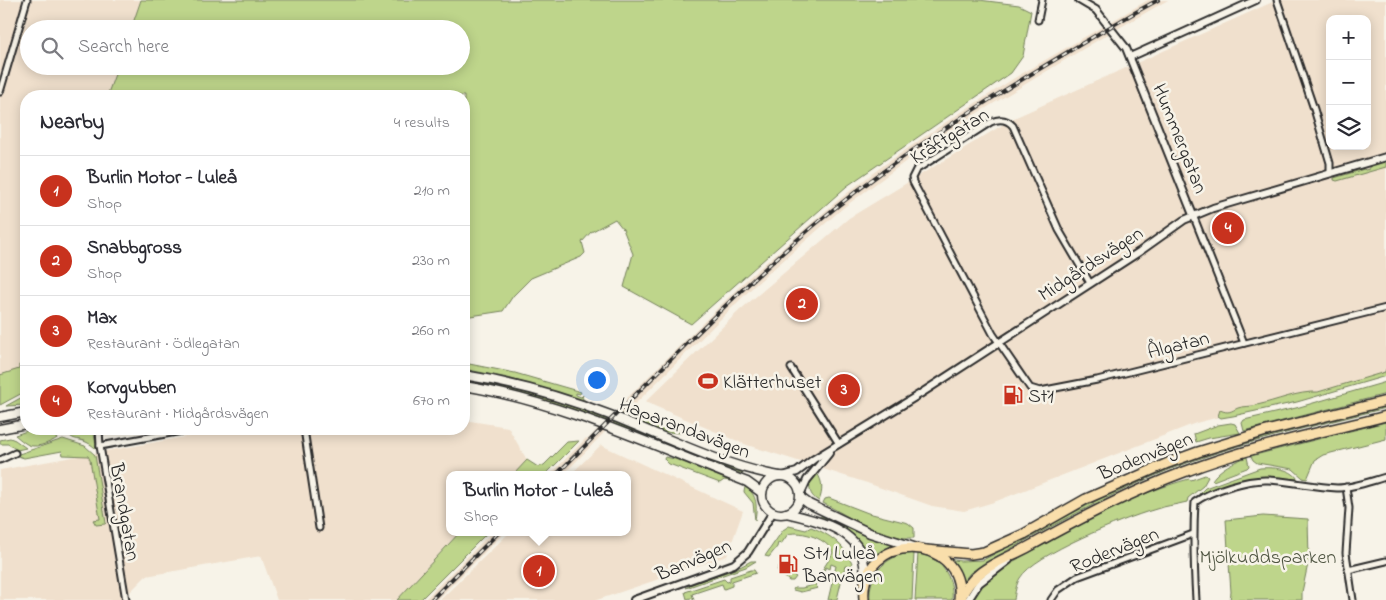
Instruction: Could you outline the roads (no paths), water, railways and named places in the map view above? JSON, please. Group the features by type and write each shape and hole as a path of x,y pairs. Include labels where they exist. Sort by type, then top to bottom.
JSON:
{"main road":[{"name":"Haparandavägen","path":"470,376 523,387 574,402 738,466 781,476"},
{"name":"Haparandavägen","path":"470,387 503,394 574,415 747,482 762,493"},
{"name":"Bodenvägen","path":"865,586 874,566 886,554 901,548 971,554 984,552 1024,534 1086,499 1168,463 1263,432 1386,401"},
{"path":"0,417 20,413"},
{"name":"Bodenvägen","path":"960,600 979,573 1121,498 1186,471 1228,457 1386,416"},
{"path":"0,429 20,425"},
{"path":"864,600 863,558 857,546 831,528 786,514 773,512 765,506 762,493 768,482 781,476 790,478 796,483 801,496 809,504 870,533 936,554 951,568 958,586 960,600"},
{"path":"786,514 796,508 801,496"},
{"path":"860,600 865,586"}],"street":[{"path":"21,20 27,0"},
{"path":"1038,20 1042,0"},
{"name":"Hummergatan","path":"1079,0 1089,5 1104,19 1119,38 1130,57 1244,344"},
{"path":"1130,57 1256,0"},
{"path":"1277,0 1314,109 1330,163 1330,173"},
{"path":"0,92 20,24"},
{"name":"Kräftgatan","path":"999,342 959,272 913,182 913,173 924,165 993,121 1002,119 1010,123 1014,126 1059,230 1090,283"},
{"name":"Midgårdsvägen","path":"781,476 797,472 1145,248 1193,215 1386,157"},
{"name":"Ålgatan","path":"999,342 1030,388 1040,391 1097,380 1386,308"},
{"path":"791,368 837,445"},
{"name":"Brandgatan","path":"100,435 100,446 126,600"},
{"path":"100,446 160,435"},
{"path":"305,435 319,528"},
{"name":"Midgårdsvägen","path":"801,496 806,480 837,445"},
{"path":"0,460 15,453"},
{"path":"1196,600 1193,534 1195,502 1203,496 1231,486 1261,480 1339,488 1386,477"},
{"path":"1346,487 1349,508 1346,553 1354,600"},
{"name":"Banvägen","path":"634,600 734,564 748,552 773,512"},
{"name":"Rodervägen","path":"1051,600 1058,590 1077,577 1193,534"},
{"path":"968,600 979,582 1028,547"},
{"path":"1348,570 1386,560"}],"railway":[{"path":"560,471 746,286 839,205 923,143 981,105 1099,33 1158,0"},
{"path":"431,600 495,536"}],"place":[{"name":"Korvgubben","path":"1228,228"},
{"name":"Snabbgross","path":"802,304"},
{"name":"Klätterhuset","path":"708,381"},
{"name":"Max","path":"844,390"},
{"name":"St1","path":"1013,395"},
{"name":"St1 Luleå Banvägen","path":"788,564"},
{"name":"Burlin Motor - Luleå","path":"539,571"}],"park label":[{"name":"Mjölkuddsparken","path":"1268,556"}]}
